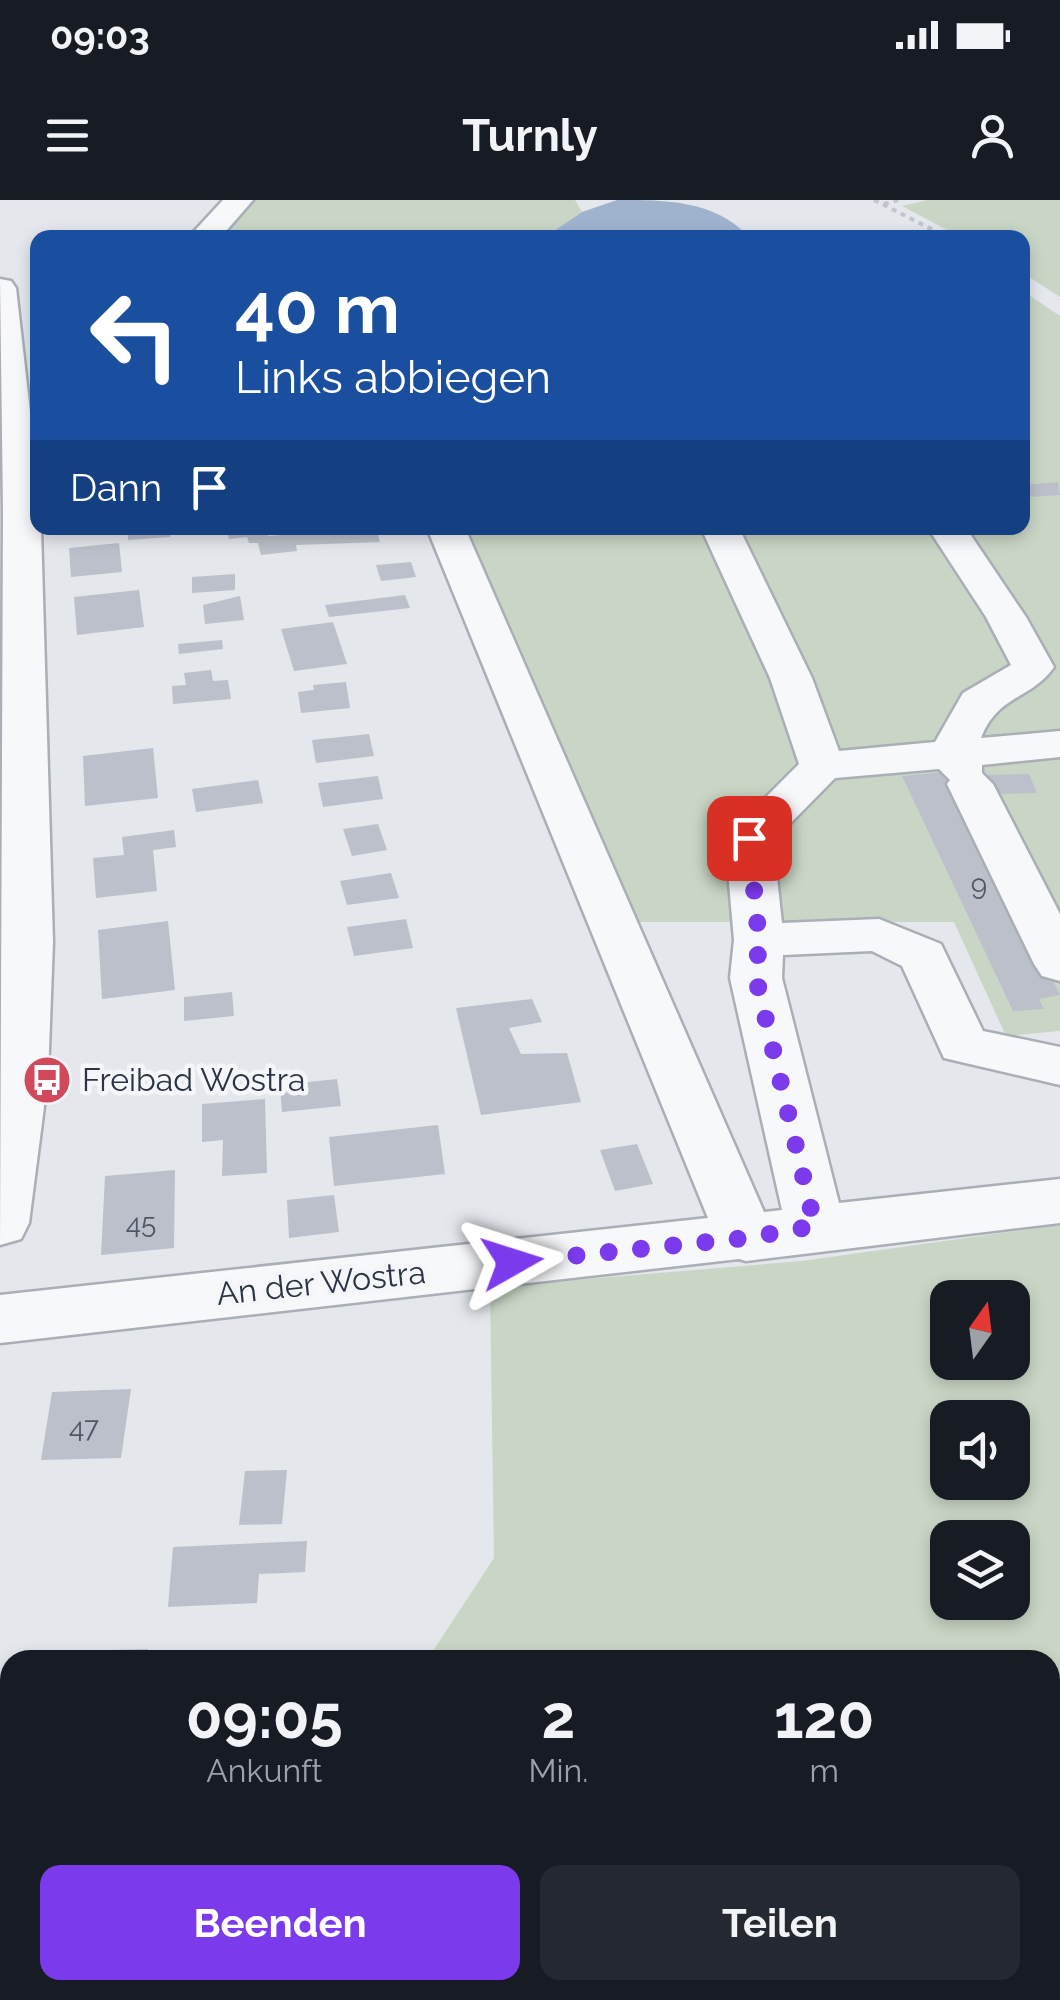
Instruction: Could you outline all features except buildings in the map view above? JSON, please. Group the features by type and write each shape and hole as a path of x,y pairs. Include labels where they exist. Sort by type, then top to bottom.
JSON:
{"street":[{"path":"210,230 239,200"},
{"path":"0,288 25,398 30,511 28,942 21,1076 0,1223"},
{"path":"449,535 746,1238"},
{"path":"723,535 791,678 822,766"},
{"path":"952,535 1033,666 1017,682 986,695 972,710 962,769 1060,964"},
{"path":"815,1226 756,978 759,940 749,838 822,766 962,769 1060,744"},
{"path":"759,940 879,935 923,956 963,1044 1060,1066"},
{"name":"An der Wostra","path":"0,1319 1060,1201"}],"path":[{"path":"874,200 933,230"},
{"path":"883,204 898,200"}],"green space":[{"path":"252,200 575,200 582,212 555,230 221,230"},
{"path":"927,200 1060,200 1060,297 1030,278 1030,230 947,230 902,206"},
{"path":"1030,296 1060,316 1060,1031 1006,1036 954,922 637,922 464,535 1030,535"},
{"path":"1060,1225 1060,1650 434,1650 494,1558 490,1287 802,1261"}],"water":[{"path":"617,200 672,202 705,209 741,230 555,230 582,212"}],"place":[{"name":"Freibad Wostra","path":"47,1080"}],"route":[{"path":"512,1262 746,1238 815,1226 756,978 759,940 749,838"}]}
